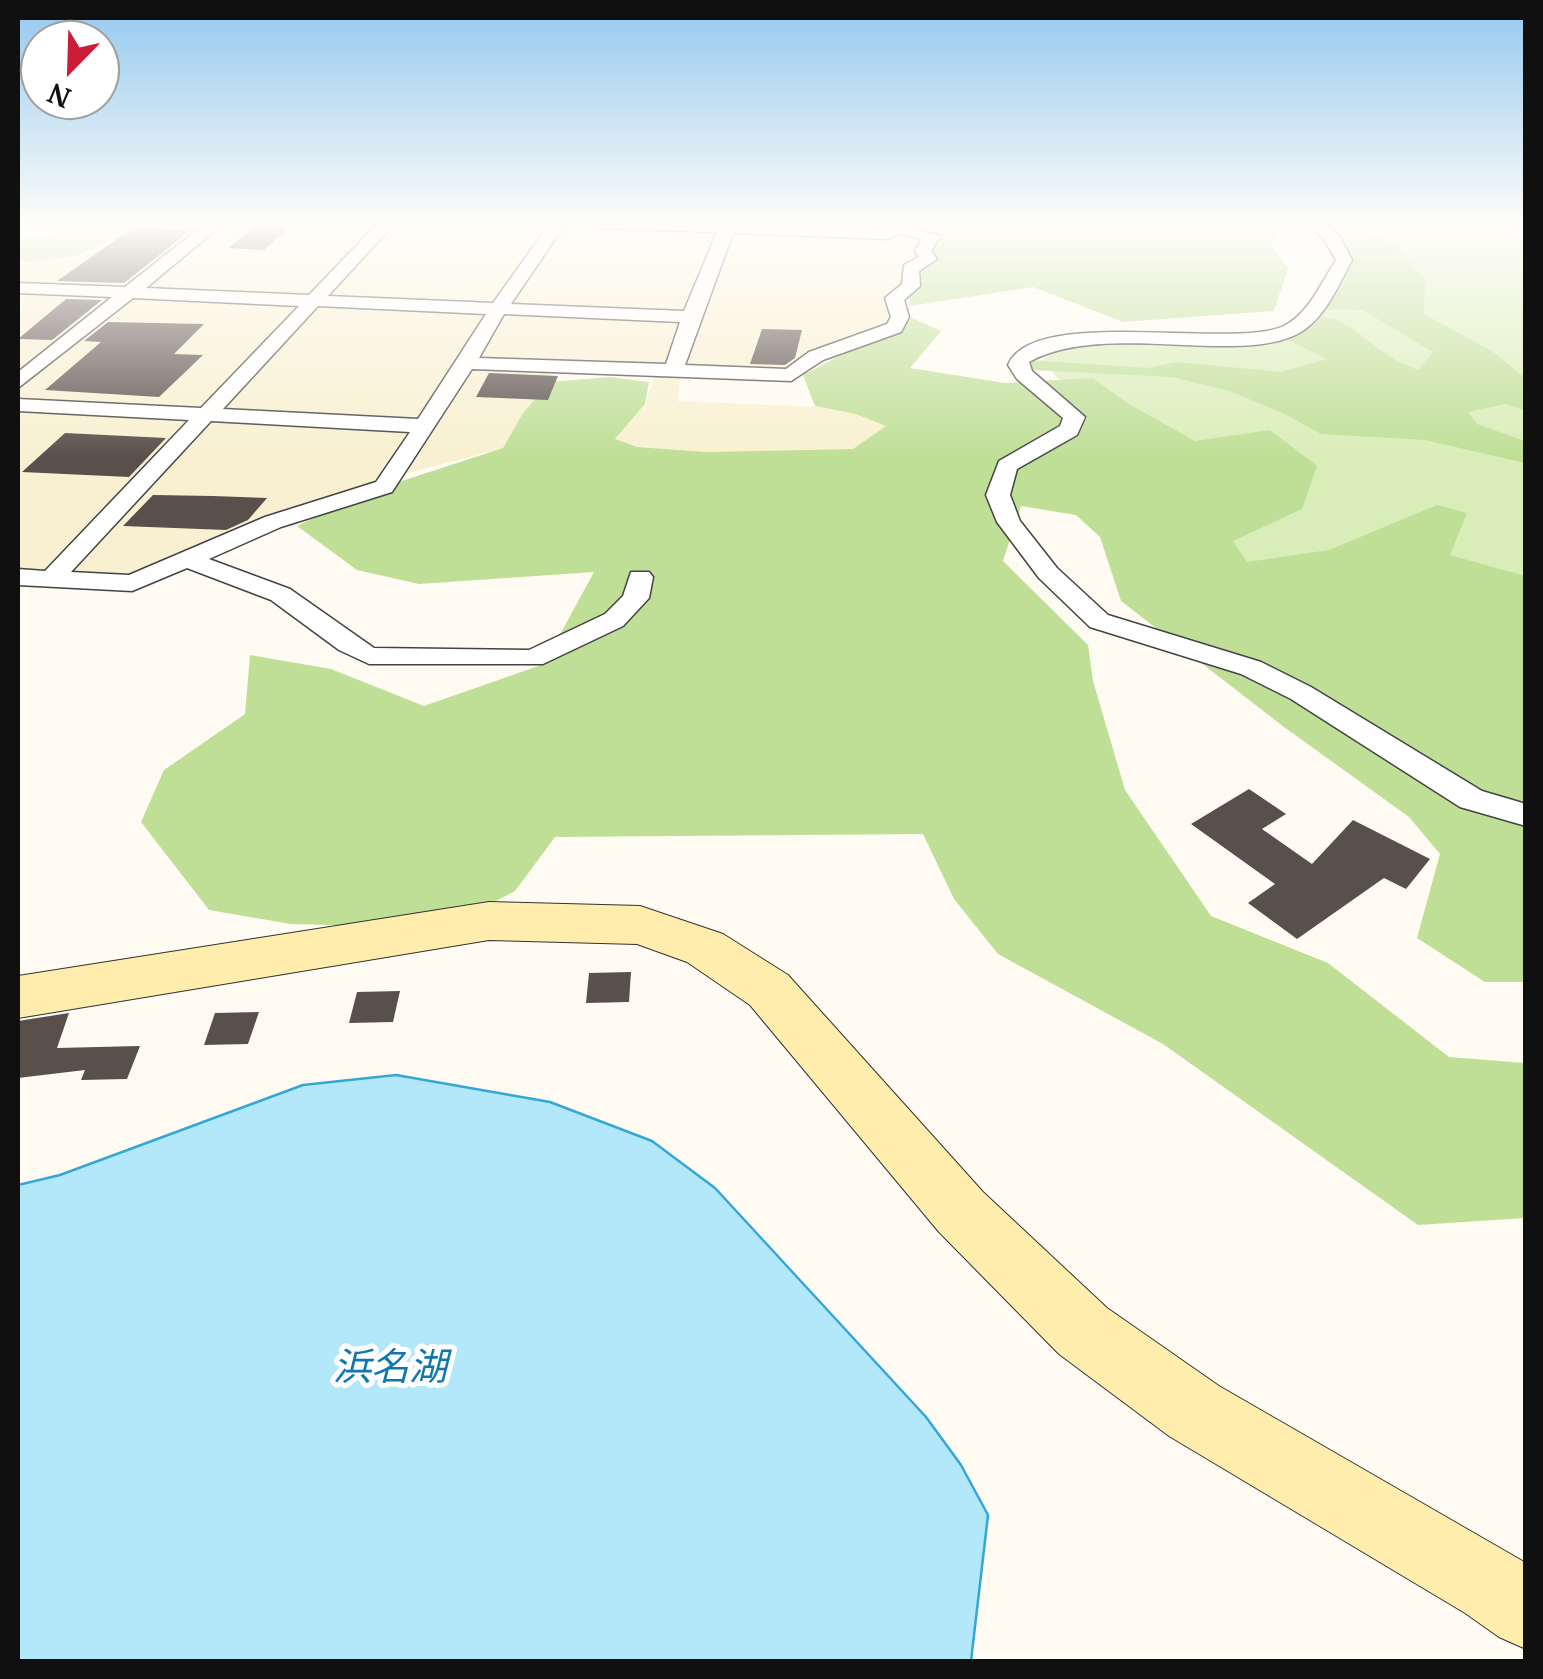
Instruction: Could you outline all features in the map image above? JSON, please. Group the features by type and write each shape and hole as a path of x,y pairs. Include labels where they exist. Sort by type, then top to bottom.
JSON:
{"street":[{"path":"18,382 119,301"},
{"path":"50,579 314,301"},
{"path":"322,301 691,317"},
{"path":"18,577 132,583 273,522 384,487 503,301"},
{"path":"673,373 697,301"},
{"path":"466,364 791,375 816,356 894,328 900,318 895,301"},
{"path":"1320,301 1295,327 1277,334 1088,340 1047,346 1020,359 1018,365 1024,376 1074,417 1069,430 1007,466 1000,488 1000,506 1048,573 1099,621 1251,668 1471,799 1526,815"},
{"path":"18,406 422,426"},
{"path":"184,560 241,577 292,601 348,646 369,656 533,658 614,620 636,598 640,577"},
{"path":"18,997 489,920 640,924 704,948 768,990 962,1212 1083,1332 1194,1412 1492,1586 1526,1610"}],"shaded area":[{"path":"18,301 903,301 894,328 791,375 555,368 503,448 389,478 130,583 18,577"},
{"path":"654,376 680,377 678,401 819,407 856,414 887,426 853,449 707,452 637,447 614,440 646,403"}],"green space":[{"path":"909,301 939,301 909,306"},
{"path":"1070,301 1277,301 1274,311 1123,322"},
{"path":"1309,301 1424,301 1424,314 1492,351 1525,378 1525,410 1505,404 1468,412 1477,424 1525,441 1525,463 1425,440 1321,434 1230,391 1172,377 1032,370 1015,359 1148,368 1177,362 1281,372 1327,359 1286,339 1289,327 1320,317 1344,323 1389,356 1418,370 1433,352 1363,310 1304,309"},
{"path":"1318,301 1525,301 1525,601 1245,578 1042,361 1063,345 1290,333"},
{"path":"912,318 941,331 910,368 1005,383 1093,378 1127,403 1195,441 1270,430 1317,466 1302,509 1233,541 1247,562 1329,550 1437,505 1467,513 1450,555 1525,576 1525,982 1485,982 1417,938 1440,854 1409,817 1121,601 1100,537 1076,515 1021,506 1003,561 1088,645 1093,681 1125,790 1211,916 1328,963 1449,1057 1525,1063 1525,1218 1418,1225 1163,1044 998,954 954,899 923,834 555,837 515,891 444,928 291,924 209,910 141,822 164,770 245,714 250,655 331,669 424,706 544,664 594,572 419,584 357,570 297,526 365,493 503,448 523,413 550,382 610,377 649,382 645,404 615,439 637,447 707,452 853,449 886,426 856,414 815,406 803,375"}],"water":[{"name":"浜名湖","path":"396,1075 550,1102 652,1141 715,1188 926,1417 961,1465 988,1515 971,1661 18,1661 18,1185 60,1175 303,1085"}],"building":[{"path":"63,301 100,301 52,340 18,339"},
{"path":"108,322 204,324 174,354 203,355 159,397 45,390 101,342 84,341"},
{"path":"762,329 802,330 795,358 785,365 750,364"},
{"path":"489,373 558,376 548,400 476,397"},
{"path":"65,433 166,438 129,477 22,472"},
{"path":"153,495 267,498 248,520 226,530 123,526"},
{"path":"1249,789 1286,814 1262,829 1312,864 1353,820 1430,859 1406,889 1384,878 1297,939 1248,903 1275,884 1191,824"},
{"path":"631,972 629,1002 586,1003 589,973"},
{"path":"400,991 393,1022 349,1023 357,992"},
{"path":"259,1012 248,1044 204,1045 215,1013"},
{"path":"69,1013 57,1048 140,1046 127,1079 81,1080 85,1070 18,1078 18,1021"}]}
